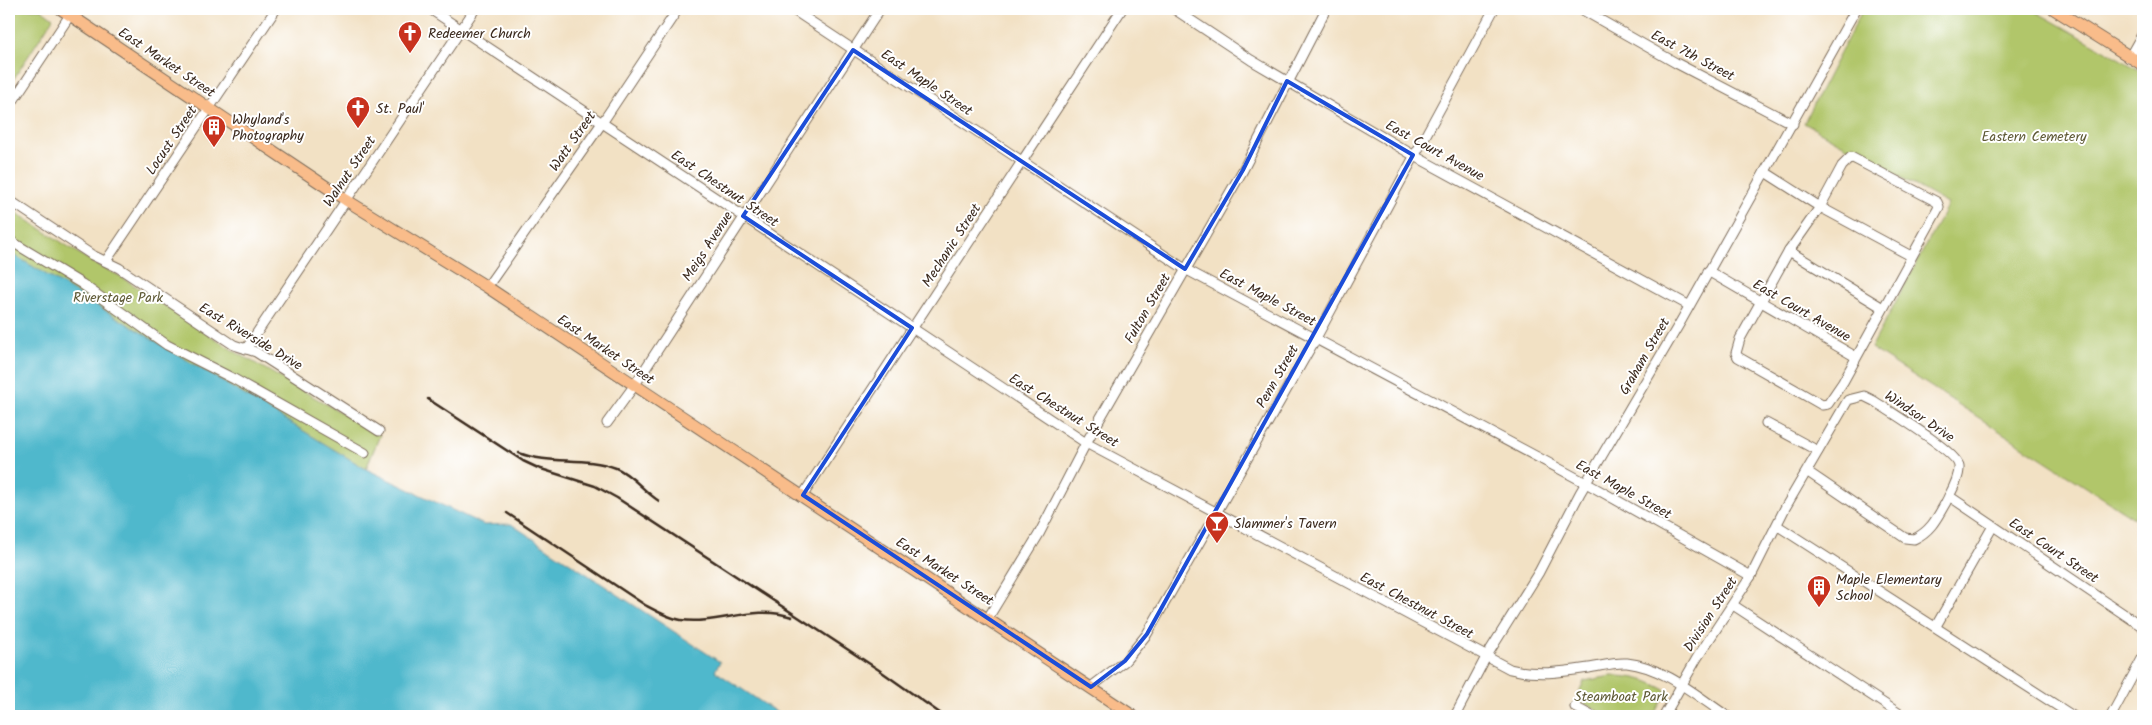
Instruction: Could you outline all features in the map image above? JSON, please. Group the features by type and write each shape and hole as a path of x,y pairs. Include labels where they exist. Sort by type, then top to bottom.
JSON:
{"main road":[{"path":"2054,9 2143,65"},
{"name":"East Market Street","path":"68,11 346,200 487,287 1133,716"}],"street":[{"name":"Locust Street","path":"106,262 276,9"},
{"name":"East Chestnut Street","path":"430,9 1086,442 1510,669 1528,673 1556,674 1626,663 1648,668 1682,686 1727,716"},
{"name":"Walnut Street","path":"246,349 475,9"},
{"name":"Watt Street","path":"487,287 678,9"},
{"name":"East Maple Street","path":"792,9 1185,269 1586,483 1751,576"},
{"name":"Meigs Avenue","path":"607,423 634,386 743,216 880,9"},
{"name":"Mechanic Street","path":"802,495 1122,9"},
{"name":"East Court Avenue","path":"1174,9 1287,81 1413,155 1688,305"},
{"name":"Fulton Street","path":"988,618 1039,534 1086,442 1242,170 1326,9"},
{"name":"Penn Street","path":"1091,687 1125,661 1147,634 1316,338 1413,155 1494,9"},
{"name":"East 7th Street","path":"1581,9 1793,124"},
{"name":"Graham Street","path":"1455,716 1486,657 1539,572 1586,483 1793,124 1856,9"},
{"path":"9,107 68,11"},
{"path":"2130,58 2143,33"},
{"path":"1851,157 1937,202 1939,207 1910,256 1856,357 1828,404 1822,406 1738,357 1736,353 1740,340 1789,251 1820,207 1842,166 1851,157"},
{"path":"1765,172 1820,207 1910,256"},
{"name":"East Riverside Drive","path":"9,200 106,262 119,268 234,345 256,352 379,431"},
{"path":"9,240 82,284 167,345 234,379 365,453"},
{"path":"1789,251 1883,308"},
{"name":"East Court Avenue","path":"1708,271 1856,357"},
{"name":"Windsor Drive","path":"1778,526 1785,508 1808,472 1848,400 1864,396 1953,456 1959,464 1959,472 1949,496 1927,531 1914,539 1905,538 1808,472"},
{"path":"1766,423 1818,451"},
{"name":"East Court Street","path":"1949,496 2143,626"},
{"path":"1778,526 2073,716"},
{"name":"Division Street","path":"1664,716 1751,576 1778,526"},
{"path":"1936,626 1993,526"},
{"path":"1733,604 1898,715"},
{"path":"2111,716 2143,657"},
{"path":"1575,707 1592,716"}],"highlighted area":[{"path":"853,50 1185,269 1243,170 1287,81 1413,155 1147,634 1125,661 1091,687 803,495 912,328 743,216"}],"green space":[{"path":"9,9 41,9 53,18 9,86"},
{"name":"Eastern Cemetery","path":"1863,9 2031,9 2143,72 2143,500 2134,518 1871,348 1948,204 1804,123"},
{"name":"Riverstage Park","path":"9,208 95,264 120,276 234,351 380,435 366,469 9,252"},
{"name":"Steamboat Park","path":"1612,676 1641,679 1667,691 1653,716 1607,716 1576,699 1584,681"}],"water":[{"path":"9,252 366,469 484,525 511,524 720,662 715,671 782,716 9,716"}],"railway":[{"path":"428,399 523,461 538,468 595,486 617,498 879,670 944,716"},
{"path":"519,453 543,459 592,462 616,468 628,475 659,501"},
{"path":"507,513 645,605 671,618 695,621 764,613 792,617"}],"place":[{"name":"Redeemer Church","path":"410,54"},
{"name":"St. Paul'","path":"358,129"},
{"name":"Whyland's Photography","path":"214,148"},
{"name":"Slammer's Tavern","path":"1217,544"},
{"name":"Maple Elementary School","path":"1819,608"}]}
